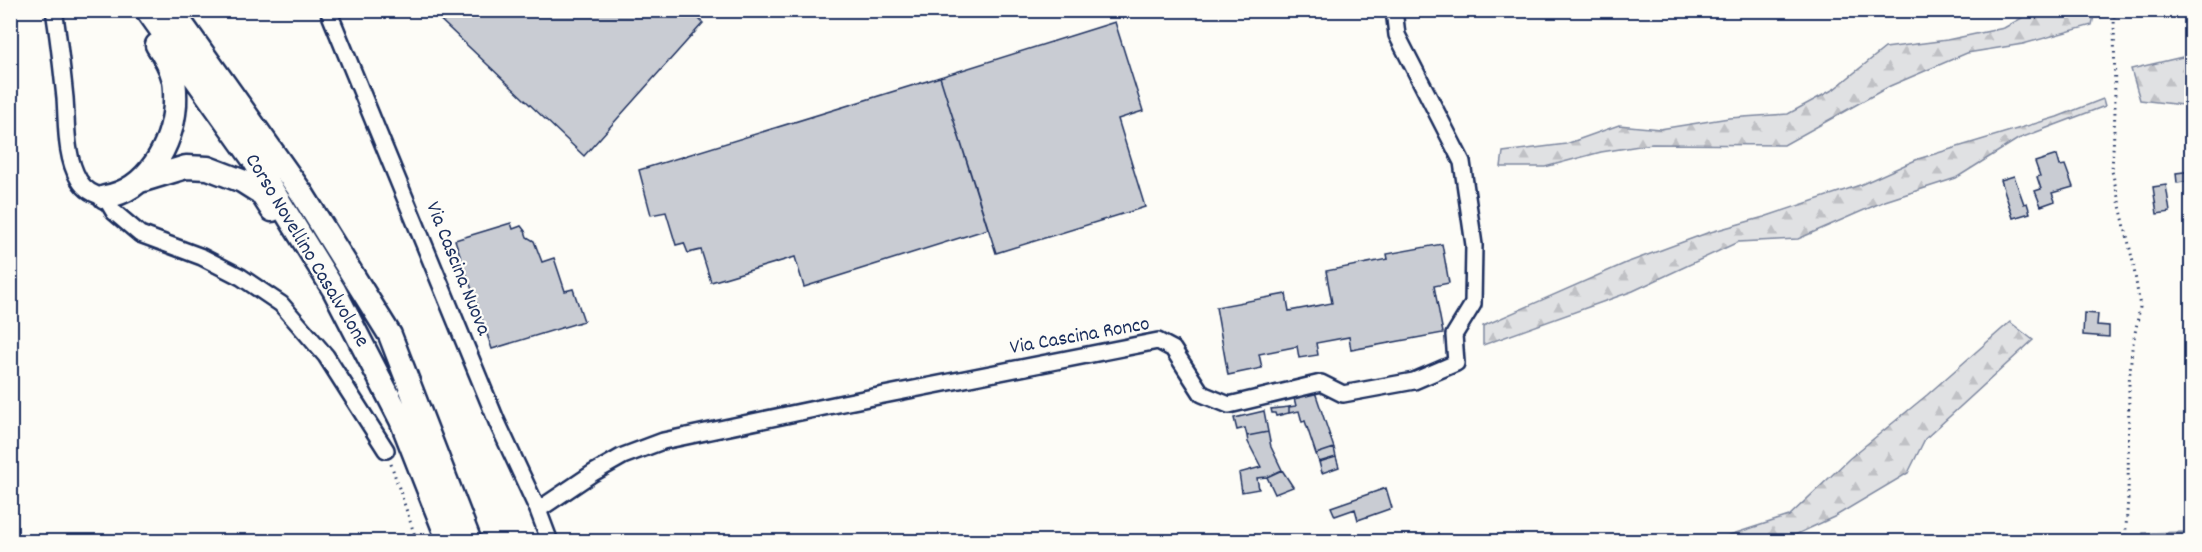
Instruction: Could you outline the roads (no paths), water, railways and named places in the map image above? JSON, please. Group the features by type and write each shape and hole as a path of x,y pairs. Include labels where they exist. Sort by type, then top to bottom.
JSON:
{"highway":[{"path":"105,197 122,193 140,180 165,148 172,125 175,98 174,79 160,50 135,10"},
{"name":"Corso Novellino Casalvolone","path":"147,10 259,169 334,290 401,420 449,542"},
{"name":"Corso Novellino Casalvolone","path":"172,10 301,192 390,335 470,542"},
{"path":"187,10 301,192"},
{"path":"140,180 186,167 208,168 234,177 261,193 392,402"}],"street":[{"path":"54,10 70,155 79,180 87,190 105,197 114,212 140,234 212,262 241,277 281,304 326,356 386,450"},
{"name":"Via Cascina Nuova","path":"328,10 496,422 538,510 549,542"},
{"name":"Via Cascina Ronco","path":"538,510 623,456 663,441 1158,341 1173,349 1202,394 1229,405 1321,382 1343,394 1414,381 1456,363 1454,336 1473,304 1474,245 1462,162 1397,35 1394,10"}]}
